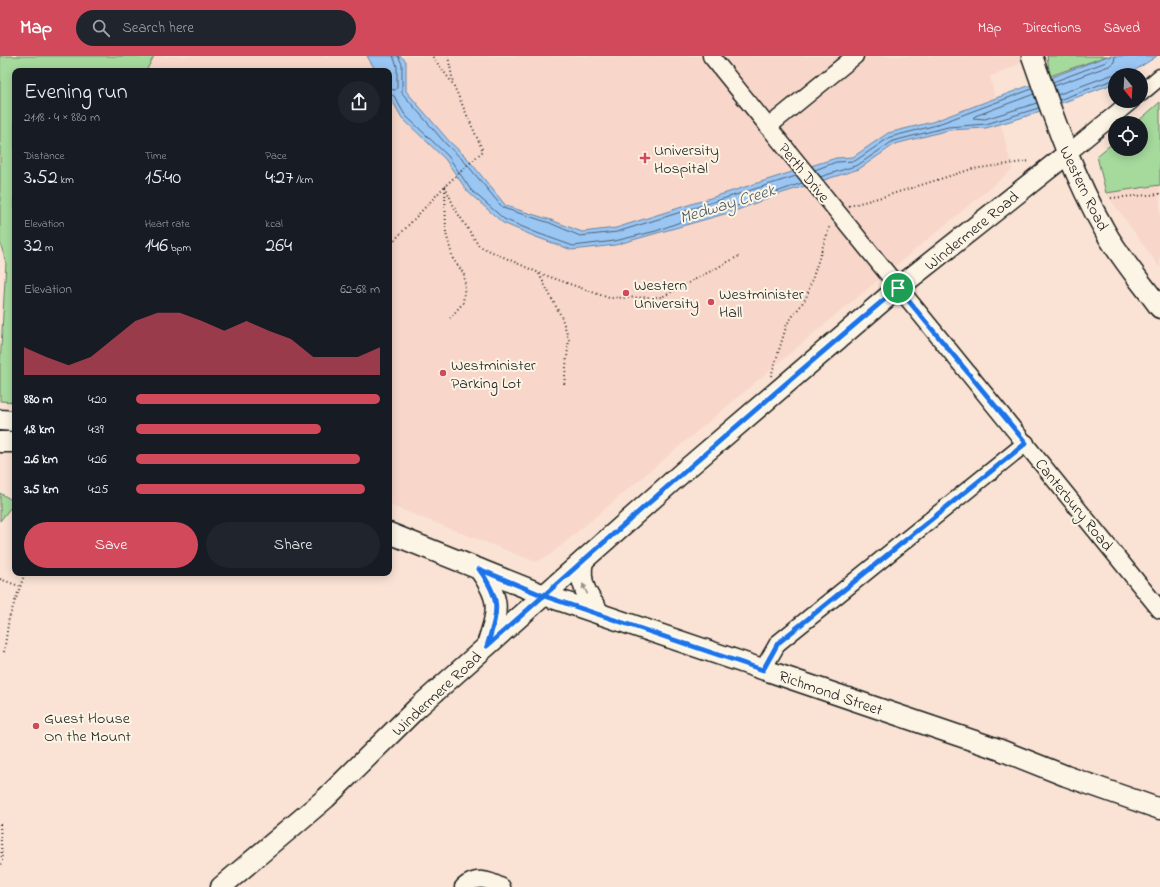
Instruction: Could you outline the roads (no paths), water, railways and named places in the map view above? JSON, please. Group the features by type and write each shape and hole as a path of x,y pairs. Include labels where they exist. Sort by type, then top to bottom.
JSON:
{"main road":[{"name":"Western Road","path":"1033,60 1067,154 1106,232 1160,308"},
{"name":"Windermere Road","path":"228,885 326,798 416,709 684,471 898,288 1067,154"},
{"name":"Richmond Street","path":"392,534 544,596 998,749 1066,776 1160,809"},
{"path":"583,561 580,575 581,581 590,600 600,614"},
{"path":"479,569 489,583 496,600 495,620 487,646"}],"street":[{"name":"Perth Drive","path":"711,56 898,288"},
{"path":"768,127 855,56"},
{"path":"1148,86 1160,76"},
{"name":"Windermere Road","path":"1067,154 1123,108"},
{"name":"Canterbury Road","path":"898,288 1026,443 1160,610"},
{"path":"763,670 778,643 1026,443"},
{"path":"463,887 470,880 486,880 502,887"}],"water":[{"name":"Medway Creek","path":"367,56 400,56 406,61 406,91 449,141 467,158 506,206 551,220 582,232 616,228 836,158 853,157 888,133 932,122 1108,56 1157,56 1139,68 1108,68 1108,86 1024,117 986,128 949,130 895,144 859,169 776,195 735,211 615,245 572,250 503,223 468,192 445,159 402,118 392,100 392,68 374,68"}],"place":[{"name":"University Hospital","path":"645,158"},
{"name":"Western University","path":"626,293"},
{"name":"Westminister Hall","path":"711,302"},
{"name":"Westminister Parking Lot","path":"443,373"},
{"name":"Guest House On the Mount","path":"36,726"}]}
